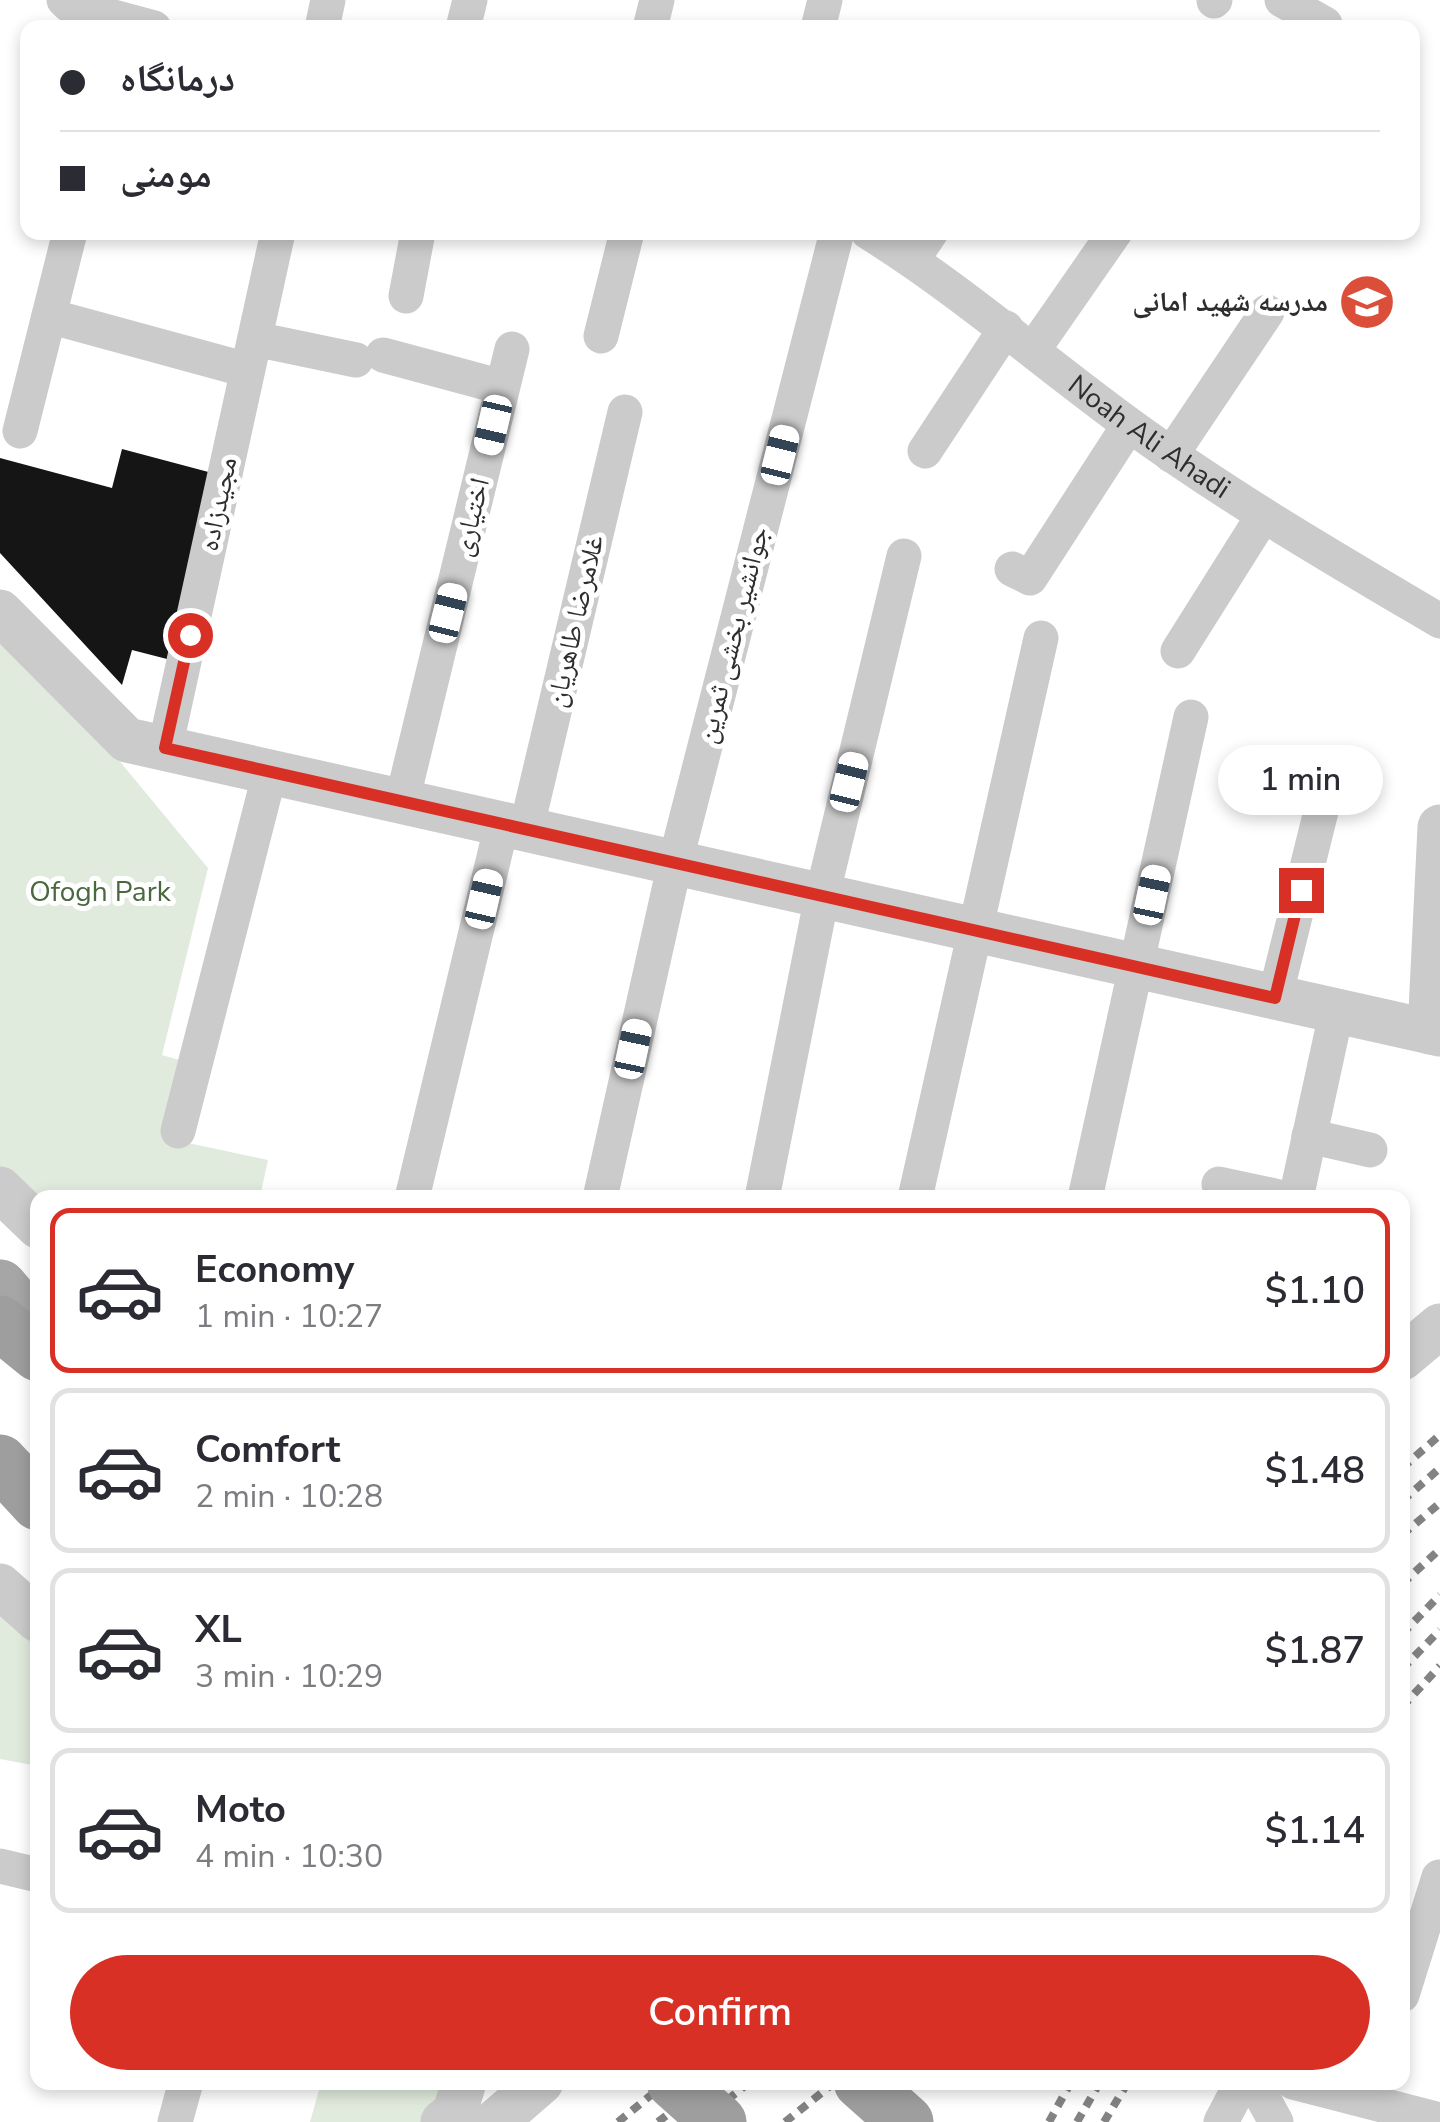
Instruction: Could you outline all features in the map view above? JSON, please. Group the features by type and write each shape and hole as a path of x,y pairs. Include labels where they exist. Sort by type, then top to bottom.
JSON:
{"highway":[{"path":"0,1323 30,1347"},
{"path":"0,1462 30,1494"},
{"path":"683,2090 719,2122"},
{"path":"870,2090 906,2122"}],"main road":[{"path":"0,1287 30,1323"},
{"path":"0,1501 30,1513"}],"street":[{"path":"1282,0 1318,20"},
{"path":"65,1 119,20"},
{"path":"20,431 68,240"},
{"path":"406,296 416,240"},
{"path":"601,336 625,240"},
{"name":"جوانشیر بخشی ثمرین","path":"602,1190 675,862 835,240"},
{"path":"925,450 1108,240"},
{"name":"مجیدزاده","path":"165,748 274,246"},
{"name":"Noah Ali Ahadi","path":"921,246 1019,339 1129,425 1263,516 1440,621"},
{"path":"1171,454 1266,312"},
{"path":"49,316 251,354 370,357 502,387"},
{"name":"اختیاری","path":"402,801 512,349"},
{"name":"غلامرضا طاهریان","path":"414,1190 625,412"},
{"path":"1021,573 1129,425"},
{"path":"1178,650 1263,516"},
{"path":"764,1190 822,896 904,556"},
{"path":"0,612 128,740 1336,1014 1435,1033 1440,828"},
{"path":"917,1190 1041,638"},
{"path":"1087,1190 1191,717"},
{"path":"178,1131 270,772"},
{"path":"1275,998 1328,783"},
{"path":"1298,1190 1336,1014"},
{"path":"1309,1136 1370,1150"},
{"path":"1219,1184 1247,1190"},
{"path":"0,1189 30,1218"},
{"path":"1410,1351 1440,1326"},
{"path":"1410,1380 1440,1356"},
{"path":"0,1586 30,1613"},
{"path":"0,1866 30,1874"},
{"path":"1410,1959 1429,1875"},
{"path":"174,2122 184,2090"},
{"path":"468,2104 514,2090"},
{"path":"1222,2122 1238,2090"},
{"path":"1258,2090 1276,2122"},
{"path":"1372,2092 1440,2120"}],"green space":[{"name":"Ofogh Park","path":"0,640 117,758 208,868 162,1055 183,1061 165,1138 268,1160 262,1190 30,1192 0,1171"},
{"path":"0,1603 30,1630 30,1765 0,1759"},
{"path":"319,2090 442,2090 425,2122 310,2122"}],"building":[{"path":"122,449 216,474 167,659 132,650 122,685 0,553 0,458 112,488"}],"railway":[{"path":"1410,1461 1440,1435"},
{"path":"1410,1494 1440,1468"},
{"path":"1410,1528 1440,1503"},
{"path":"1410,1577 1440,1549"},
{"path":"1410,1626 1440,1595"},
{"path":"1410,1661 1440,1630"},
{"path":"1410,1698 1440,1666"},
{"path":"618,2122 657,2090"},
{"path":"658,2122 699,2090"},
{"path":"699,2122 740,2090"},
{"path":"785,2122 825,2090"},
{"path":"1049,2122 1067,2090"},
{"path":"1077,2122 1095,2090"},
{"path":"1104,2122 1123,2090"}],"place":[{"name":"مدرسه شهید امانی","path":"1367,302"}],"route":[{"path":"190,635 165,748 1275,998 1301,890"}]}
